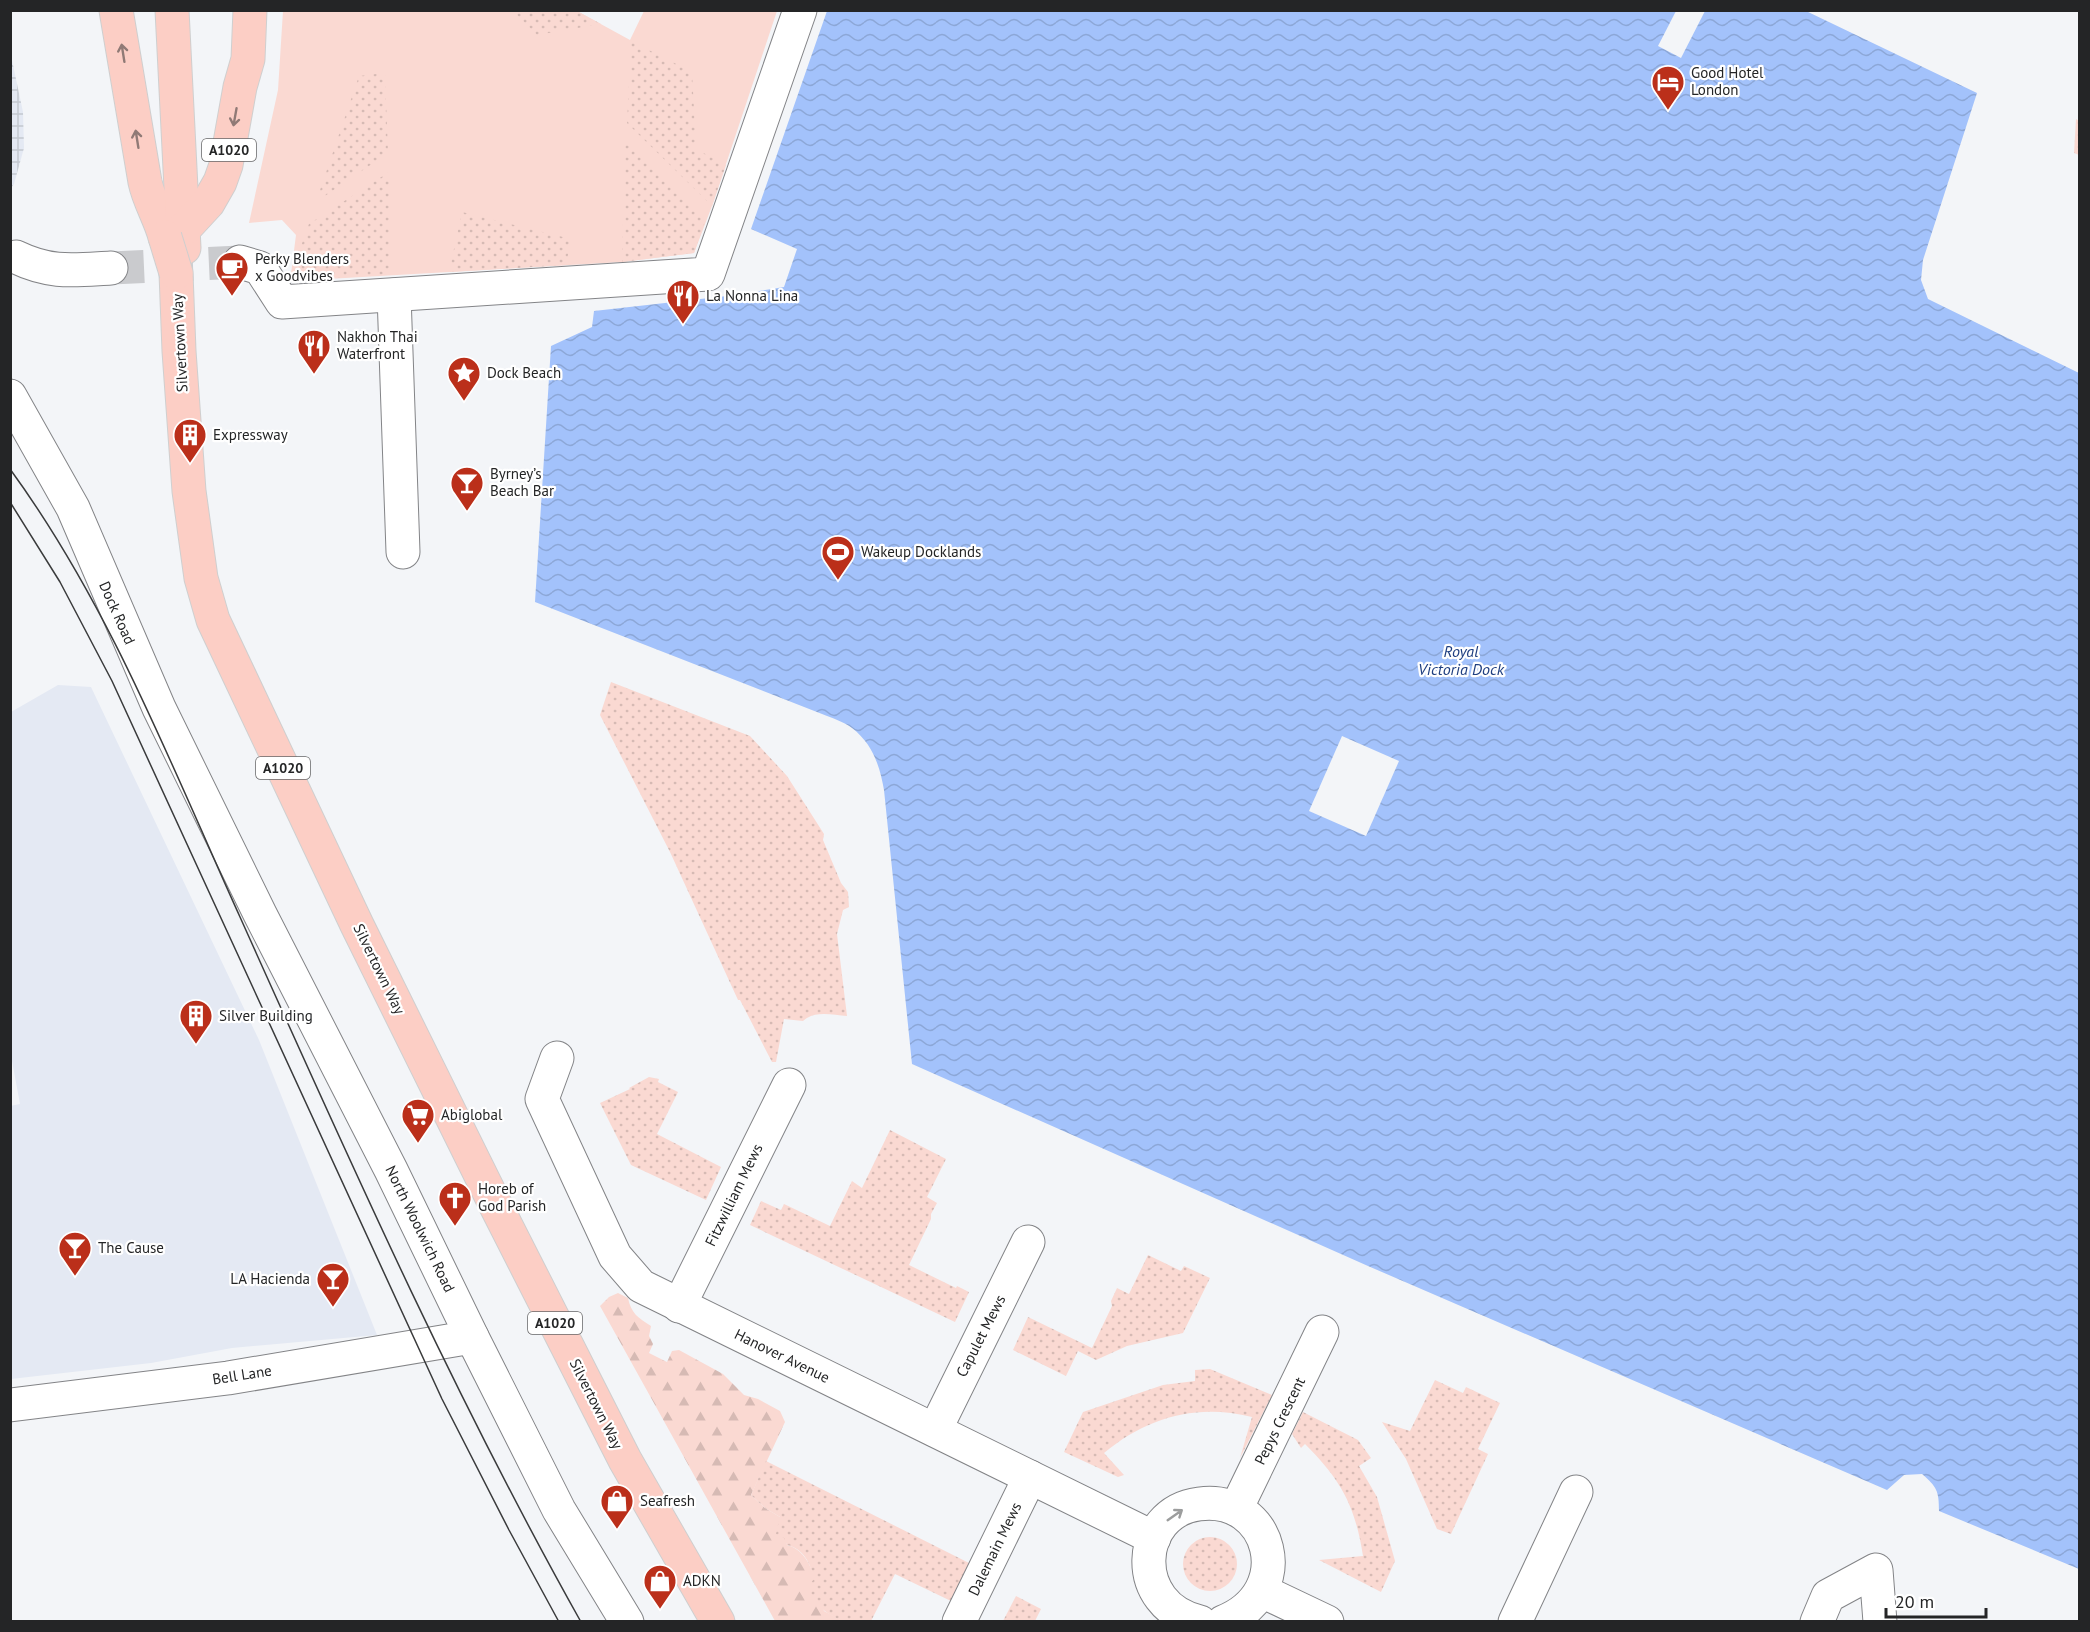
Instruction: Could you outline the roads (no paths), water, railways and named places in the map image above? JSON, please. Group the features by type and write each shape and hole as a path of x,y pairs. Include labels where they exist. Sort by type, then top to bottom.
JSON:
{"main road":[{"name":"Silvertown Way","path":"116,10 146,189 161,222 177,273 179,344 189,491 201,578 213,620 357,926 502,1218 625,1460 718,1622"},
{"name":"Silvertown Way","path":"172,10 184,229 184,248 177,273"},
{"name":"A1020","path":"184,229 208,203 220,182 226,165 240,87 248,59 250,10"}],"street":[{"path":"240,262 260,268 282,302 708,274 800,10"},
{"path":"16,257 34,265 58,271 111,268"},
{"path":"394,295 403,552"},
{"name":"Dock Road","path":"10,396 73,508 159,708 220,832"},
{"name":"North Woolwich Road","path":"220,832 559,1510 627,1622"},
{"name":"Hanover Avenue","path":"557,1058 542,1099 615,1256 641,1286 1154,1538"},
{"name":"Fitzwilliam Mews","path":"679,1306 789,1085"},
{"name":"Capulet Mews","path":"934,1430 1028,1242"},
{"name":"Pepys Crescent","path":"1236,1509 1322,1332"},
{"name":"Bell Lane","path":"10,1405 228,1378 471,1336"},
{"name":"Dalemain Mews","path":"959,1622 1030,1477"},
{"path":"1515,1622 1576,1492"},
{"path":"1200,1622 1165,1615 1149,1573 1149,1555 1154,1538 1165,1522 1180,1510 1198,1504 1217,1504 1236,1509 1251,1521 1263,1536 1268,1554 1268,1573 1262,1591 1252,1605 1239,1615 1223,1622"},
{"path":"1817,1622 1828,1596 1876,1570 1880,1622"},
{"path":"1262,1591 1327,1622"}],"water":[{"name":"Royal Victoria Dock","path":"827,11 1806,11 1977,93 1923,260 1921,280 1928,299 2079,373 2079,1569 1939,1511 1936,1490 1922,1474 1904,1475 1887,1490 1368,1266 912,1064 884,790 878,764 865,741 852,728 838,720 535,602 551,346 592,327 594,311 784,287 797,249 751,229"}],"tunnel":[{"path":"111,268 240,262"}],"tram line":[{"path":"10,469 46,521 78,575 137,687 320,1096 403,1273 489,1449 581,1622"},
{"path":"10,502 60,582 112,681 442,1399 559,1622"}],"place":[{"name":"Good Hotel London","path":"1668,111"},
{"name":"Perky Blenders x Goodvibes","path":"232,297"},
{"name":"La Nonna Lina","path":"683,325"},
{"name":"Nakhon Thai Waterfront","path":"314,375"},
{"name":"Dock Beach","path":"464,402"},
{"name":"Expressway","path":"190,464"},
{"name":"Byrney’s Beach Bar","path":"467,512"},
{"name":"Wakeup Docklands","path":"838,581"},
{"name":"Silver Building","path":"196,1045"},
{"name":"Abiglobal","path":"418,1144"},
{"name":"Horeb of God Parish","path":"455,1227"},
{"name":"The Cause","path":"75,1277"},
{"name":"LA Hacienda","path":"333,1308"},
{"name":"Seafresh","path":"617,1530"},
{"name":"ADKN","path":"660,1610"}]}
